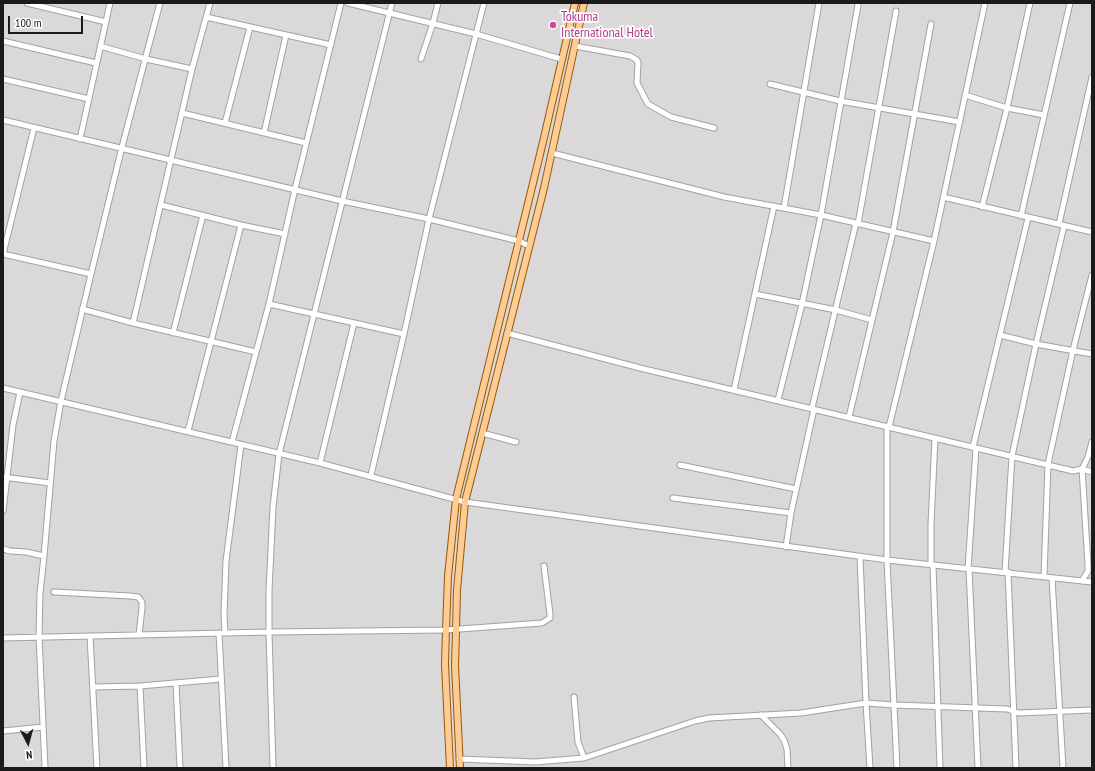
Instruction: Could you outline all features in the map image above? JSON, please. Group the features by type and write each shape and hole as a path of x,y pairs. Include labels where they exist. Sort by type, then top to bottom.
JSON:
{"main road":[{"path":"450,768 445,664 448,576 456,499 575,3"},
{"path":"460,768 455,666 457,590 466,502 552,153 584,3"}],"street":[{"path":"26,3 106,22"},
{"path":"80,138 110,3"},
{"path":"45,768 39,637 40,593 54,442 61,401 82,309 160,3"},
{"path":"133,323 192,69 210,3"},
{"path":"232,442 269,304 306,143 341,3"},
{"path":"348,3 476,34 561,59"},
{"path":"272,768 269,632 273,507 279,454 392,3"},
{"path":"421,59 438,3"},
{"path":"371,475 429,219 484,3"},
{"path":"784,208 819,3"},
{"path":"897,768 887,560 888,427 934,241 985,3"},
{"path":"982,207 1007,108 1030,3"},
{"path":"1021,216 1070,3"},
{"path":"778,400 802,304 821,215 858,5"},
{"path":"786,546 790,512 857,224 896,11"},
{"path":"206,17 331,45"},
{"path":"849,417 893,232 930,24"},
{"path":"225,123 250,27"},
{"path":"264,133 286,35"},
{"path":"3,41 96,63"},
{"path":"100,46 146,59 192,69"},
{"path":"575,46 630,56 637,60 637,83 648,104 671,117 714,128"},
{"path":"1016,768 1006,572 1012,456 1062,225 1092,77"},
{"path":"3,79 89,99"},
{"path":"770,84 840,101 960,122"},
{"path":"966,95 1007,108 1044,115"},
{"path":"182,113 306,143"},
{"path":"3,120 342,201 429,219 519,241 529,246"},
{"path":"34,128 3,254 91,274"},
{"path":"552,153 724,197 821,215 934,241"},
{"path":"943,197 1092,232"},
{"path":"161,204 241,225 285,234"},
{"path":"734,390 774,206"},
{"path":"173,333 203,215"},
{"path":"978,768 969,569 975,447 1028,218"},
{"path":"188,431 241,225"},
{"path":"1044,577 1048,464 1073,350 1092,275"},
{"path":"755,294 836,310 872,320"},
{"path":"269,304 404,334"},
{"path":"82,309 173,333 256,352"},
{"path":"320,462 354,323"},
{"path":"507,333 640,368 1073,471 1082,469 1092,472"},
{"path":"1000,335 1036,344 1092,354"},
{"path":"3,388 188,431 279,454 320,462 466,502 860,557 1092,582"},
{"path":"3,511 5,478 13,425 20,392"},
{"path":"482,434 516,442"},
{"path":"935,438 932,565 940,768"},
{"path":"1082,581 1088,571 1088,564 1082,469 1088,457 1092,442"},
{"path":"226,768 221,679 222,633 226,561 241,445"},
{"path":"680,465 796,489"},
{"path":"5,478 50,483"},
{"path":"673,498 790,512"},
{"path":"3,550 26,552 44,556"},
{"path":"860,557 870,768"},
{"path":"3,638 269,632 456,630 542,623 550,618 544,566"},
{"path":"1052,578 1063,768"},
{"path":"54,592 138,597 142,602 139,635"},
{"path":"90,636 98,768"},
{"path":"93,687 140,686 221,679"},
{"path":"176,683 180,768"},
{"path":"140,686 144,768"},
{"path":"574,697 578,742 584,758"},
{"path":"459,759 535,762 584,758 695,721 727,716 801,713 866,703 1007,708 1020,713 1092,710"},
{"path":"761,715 784,740 787,749 788,768"},
{"path":"3,731 43,727"}],"shaded area":[{"path":"3,3 1092,3 1092,768 3,768"}],"place":[{"name":"Tokuma International Hotel","path":"553,25"}]}
